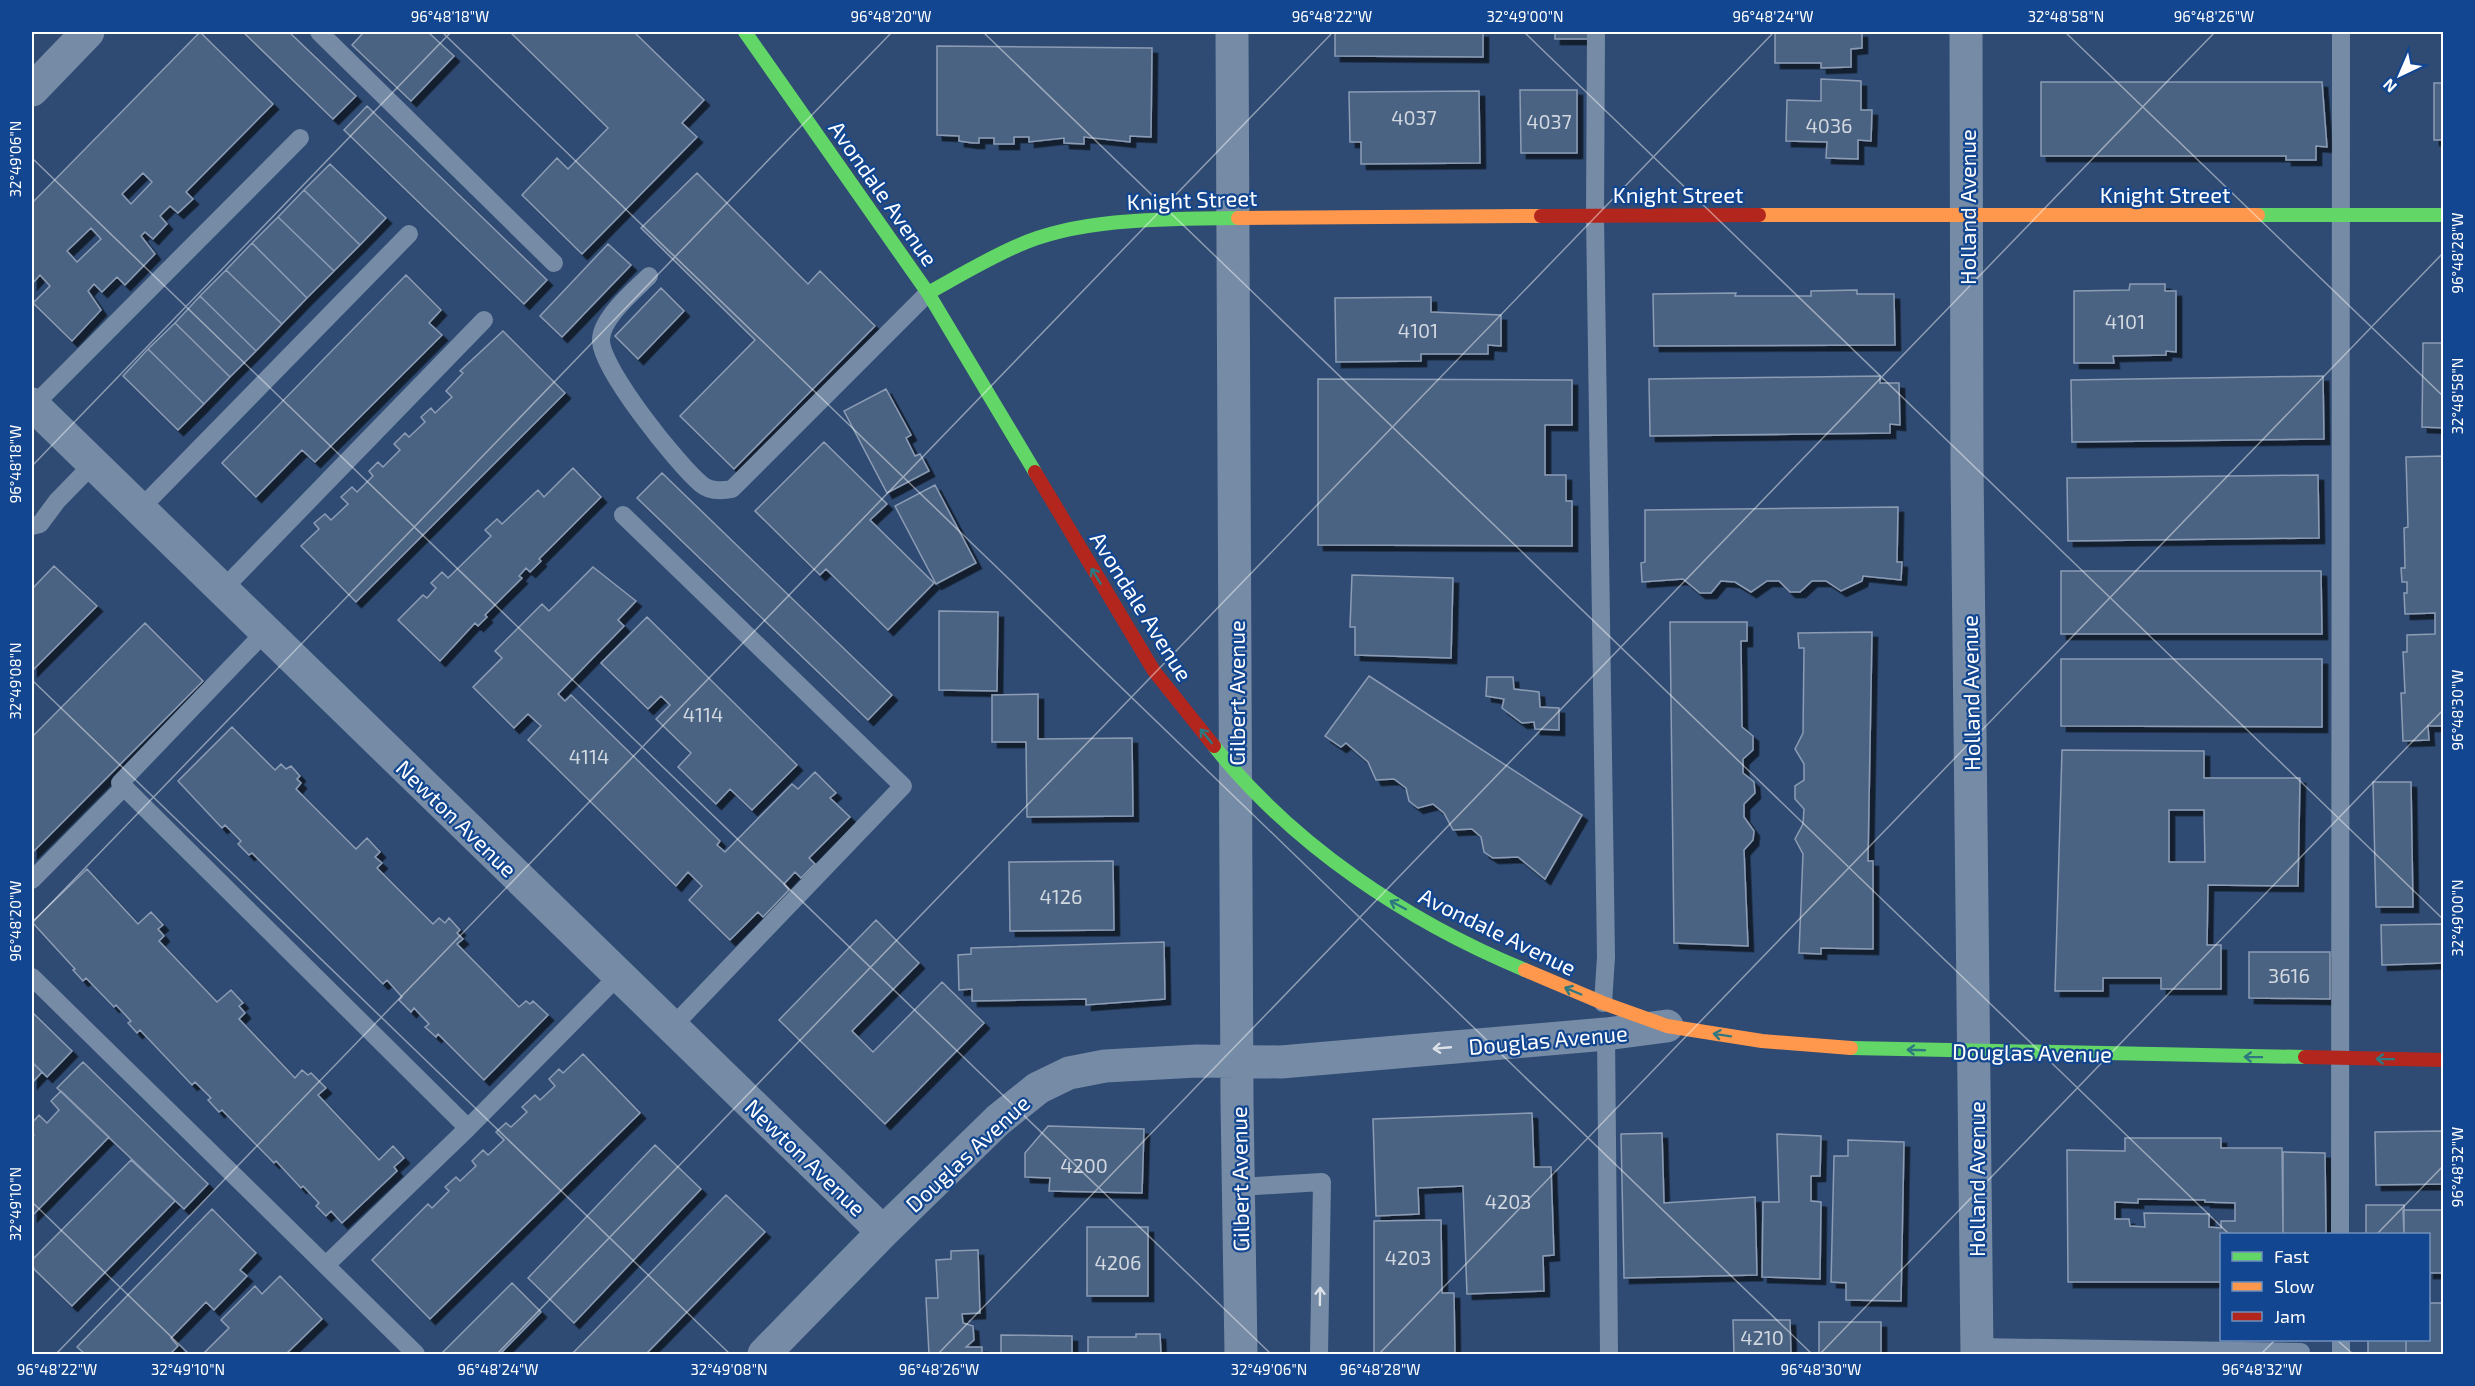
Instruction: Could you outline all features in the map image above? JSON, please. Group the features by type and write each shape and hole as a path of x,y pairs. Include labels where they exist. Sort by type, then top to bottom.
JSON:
{"main road":[{"name":"Avondale Avenue","path":"745,32 928,293 1154,671 1237,775 1312,846 1385,898 1604,1019"},
{"name":"Knight Street","path":"928,293 1018,245 1058,232 1106,223 1234,218 1967,214 2444,216"},
{"name":"Douglas Avenue","path":"1667,1026 1762,1041 1851,1048 2444,1060"}],"street":[{"path":"32,90 88,32"},
{"name":"Gilbert Avenue","path":"1232,32 1241,1354"},
{"name":"Holland Avenue","path":"1966,32 1967,465 1977,1351"},
{"name":"Newton Avenue","path":"32,405 883,1232"},
{"name":"Douglas Avenue","path":"764,1354 883,1232 998,1120 1038,1088 1069,1073 1105,1066 1197,1061 1281,1062 1604,1019 1667,1026"}],"lane":[{"path":"319,32 554,263"},
{"path":"1596,32 1595,216 1606,957 1604,1019 1609,1354"},
{"path":"2340,1233 2341,32"},
{"path":"32,405 300,138"},
{"path":"139,510 409,234"},
{"path":"649,276 605,323 601,342 609,363 643,420 702,486 719,491 732,489 928,293"},
{"path":"222,590 484,320"},
{"path":"32,526 40,524 57,501 93,464"},
{"path":"623,515 903,786 672,1027"},
{"path":"266,632 120,783 468,1128"},
{"path":"32,880 124,787"},
{"path":"326,1265 468,1128 619,975"},
{"path":"32,977 416,1354"},
{"path":"1239,1187 1322,1182 1319,1354"},
{"path":"1977,1351 2301,1352"}],"building":[{"path":"200,32 273,104 186,192 193,199 178,213 170,206 160,216 167,224 153,239 145,232 141,236 155,254 125,285 117,277 102,292 94,284 88,291 101,310 72,341 33,303 50,286 40,275 32,284 32,203","holes":["143,173 152,182 131,204 122,194","91,228 101,239 77,262 67,251"]},
{"path":"243,32 289,32 356,96 333,119"},
{"path":"364,32 428,32 454,56 411,101 352,45"},
{"path":"510,32 634,32 704,100 682,123 697,137 582,254 522,195 557,158 568,169 608,128"},
{"path":"1335,32 1483,32 1483,57 1335,56"},
{"path":"1555,32 1588,32 1588,39 1555,39"},
{"path":"1775,32 1862,32 1862,48 1851,49 1851,67 1821,68 1821,63 1775,63"},
{"path":"937,46 1152,48 1151,137 1130,136 1130,142 1084,137 1084,144 1064,143 1064,138 1029,142 1029,137 1014,137 1014,144 994,144 994,138 979,138 979,143 973,143 959,141 959,136 937,135"},
{"path":"1821,79 1861,81 1861,110 1872,110 1871,141 1858,140 1858,159 1826,158 1827,142 1786,141 1787,100 1821,101"},
{"path":"2041,82 2322,82 2327,147 2316,146 2316,160 2286,160 2286,156 2041,156"},
{"path":"2434,83 2444,83 2444,140 2434,140"},
{"path":"1520,90 1577,90 1577,153 1521,153"},
{"path":"1479,91 1480,163 1361,164 1361,142 1350,142 1349,92"},
{"path":"367,106 547,280 524,304 344,130"},
{"path":"330,164 386,218 360,245 304,190"},
{"path":"697,173 808,284 820,271 875,326 734,469 680,416 755,340 641,228"},
{"path":"304,190 360,245 334,271 278,217"},
{"path":"278,217 334,271 307,298 252,243"},
{"path":"252,243 307,298 282,324 226,270"},
{"path":"608,244 631,265 562,337 540,316"},
{"path":"226,270 282,324 256,351 200,296"},
{"path":"406,275 441,310 429,323 442,335 315,462 302,450 256,497 222,463"},
{"path":"2130,284 2165,284 2165,291 2176,291 2176,352 2166,351 2166,355 2113,356 2114,363 2074,363 2074,291 2129,290"},
{"path":"661,288 684,311 638,359 615,336"},
{"path":"1857,290 1857,294 1894,294 1895,345 1654,346 1653,294 1736,293 1735,296 1811,296 1811,291"},
{"path":"200,296 256,351 230,377 175,323"},
{"path":"1431,297 1431,312 1501,315 1501,346 1488,345 1488,354 1421,354 1421,361 1336,362 1335,298"},
{"path":"175,323 230,377 204,404 148,349"},
{"path":"503,331 565,393 356,602 301,546 319,529 314,523 325,514 331,520 348,504 341,497 352,487 357,492 373,476 369,471 378,462 383,467 400,450 394,444 405,433 409,437 425,422 421,417 431,408 435,413 452,397 446,391 463,373 460,371"},
{"path":"2423,343 2444,343 2444,428 2422,427"},
{"path":"148,349 204,404 178,430 123,376"},
{"path":"1880,376 1880,383 1899,383 1900,425 1890,424 1890,433 1650,436 1649,379"},
{"path":"2323,376 2324,439 2072,442 2071,380"},
{"path":"1318,379 1572,380 1572,425 1545,425 1545,475 1566,475 1566,501 1572,501 1572,546 1318,545"},
{"path":"886,389 911,435 906,438 915,456 920,454 929,471 887,493 844,411"},
{"path":"824,442 887,504 870,520 934,583 888,630 826,569 820,575 755,511"},
{"path":"2444,456 2444,726 2428,726 2429,740 2403,741 2401,693 2405,693 2403,652 2407,652 2407,635 2435,634 2435,613 2405,614 2404,593 2407,593 2407,582 2402,582 2401,568 2405,568 2404,528 2408,527 2406,457"},
{"path":"573,468 601,497 539,559 541,561 530,572 526,568 519,576 522,578 485,615 487,617 478,626 475,623 440,661 398,620 423,595 427,598 436,588 431,583 442,572 448,578 491,536 485,530 497,519 502,524 538,490 544,497"},
{"path":"662,473 892,695 868,720 637,498"},
{"path":"2318,475 2319,538 2068,541 2067,478"},
{"path":"935,485 976,563 936,584 895,506"},
{"path":"1898,507 1897,562 1902,562 1901,580 1863,576 1862,581 1841,591 1826,581 1812,581 1800,592 1790,592 1779,581 1767,581 1751,592 1735,582 1721,581 1711,593 1700,593 1683,579 1642,582 1641,563 1645,562 1645,510"},
{"path":"54,566 97,606 32,671 32,589"},
{"path":"593,567 636,601 618,620 624,626 558,694 565,701 571,695 720,841 717,845 725,852 792,784 798,789 815,772 836,793 830,798 850,817 809,858 815,864 801,878 795,872 784,884 789,890 763,917 758,912 730,940 689,900 702,886 688,872 676,886 528,740 541,726 528,714 514,728 473,687 502,658 495,651 542,604 549,611"},
{"path":"2061,571 2321,571 2322,634 2061,634"},
{"path":"1352,575 1453,578 1451,658 1355,655 1355,627 1350,627"},
{"path":"939,611 998,612 997,691 939,690"},
{"path":"647,617 797,765 752,810 730,789 716,804 678,767 691,753 656,719 670,705 661,696 648,709 601,663"},
{"path":"1670,622 1747,622 1747,641 1741,641 1742,727 1753,736 1753,750 1743,759 1743,773 1754,782 1755,793 1744,804 1744,817 1754,831 1753,840 1744,850 1748,946 1674,943"},
{"path":"145,623 203,681 32,853 32,737"},
{"path":"1872,632 1868,861 1873,861 1873,949 1821,948 1821,954 1799,953 1803,854 1795,839 1803,824 1804,809 1795,799 1795,786 1804,780 1804,764 1795,749 1803,733 1804,648 1799,648 1798,633"},
{"path":"2061,659 2322,659 2322,727 2061,726"},
{"path":"1369,676 1582,815 1545,879 1518,857 1493,858 1484,852 1481,837 1472,829 1453,830 1444,813 1433,804 1418,808 1409,801 1406,788 1394,779 1376,780 1368,762 1346,743 1341,747 1325,736"},
{"path":"1487,677 1513,677 1514,689 1539,692 1540,707 1559,708 1559,730 1535,729 1534,722 1522,723 1502,708 1504,699 1486,696"},
{"path":"1038,694 1038,739 1132,738 1133,816 1027,817 1026,742 992,742 992,695"},
{"path":"232,727 275,770 281,764 286,769 291,766 300,776 297,779 301,783 296,789 356,849 367,838 380,852 375,857 382,863 377,868 433,924 439,918 445,923 449,918 460,930 457,933 463,939 457,944 519,1007 526,1001 530,1004 533,1001 548,1015 484,1080 438,1034 436,1037 425,1027 429,1024 414,1008 411,1012 399,1000 402,997 387,980 383,984 252,853 249,855 238,844 241,841 225,825 222,828 178,781"},
{"path":"2062,750 2204,751 2204,778 2300,778 2298,886 2208,885 2207,945 2221,945 2221,989 2161,989 2161,978 2103,978 2103,991 2055,991","holes":["2169,810 2204,810 2205,862 2169,862"]},
{"path":"2373,782 2411,782 2413,907 2376,907"},
{"path":"1113,861 1114,930 1010,931 1009,862"},
{"path":"87,869 138,924 151,912 163,925 158,929 164,936 159,941 217,1002 231,990 243,1003 239,1006 245,1013 239,1019 295,1078 302,1070 308,1075 311,1073 326,1088 318,1095 379,1160 393,1146 404,1158 394,1167 397,1171 342,1223 331,1211 326,1216 316,1206 319,1203 303,1186 301,1188 276,1161 274,1163 222,1110 219,1112 208,1100 211,1098 195,1082 192,1085 140,1030 137,1033 128,1023 131,1021 116,1005 114,1007 86,978 83,981 32,922"},
{"path":"876,920 919,963 852,1031 873,1052 942,982 984,1023 885,1124 779,1020"},
{"path":"2444,924 2444,963 2382,965 2381,925"},
{"path":"1164,942 1165,999 1086,1005 1086,999 972,1001 972,989 959,990 958,955 971,954 971,948"},
{"path":"2249,952 2330,952 2330,999 2249,998"},
{"path":"32,1012 72,1051 47,1077 32,1062"},
{"path":"583,1054 640,1113 430,1319 372,1260 428,1204 432,1208 449,1191 445,1187 456,1177 460,1181 476,1166 472,1161 483,1150 488,1155 504,1140 496,1132 506,1123 511,1127 527,1112 522,1107 535,1095 540,1100 555,1086 549,1079 559,1069 563,1073"},
{"path":"32,1062 42,1072 32,1083"},
{"path":"83,1062 208,1184 184,1209 57,1088"},
{"path":"61,1091 109,1137 32,1216 32,1137 34,1135 32,1123 39,1115 47,1123 59,1110 51,1101"},
{"path":"1532,1113 1534,1167 1551,1167 1554,1255 1543,1256 1544,1291 1467,1294 1463,1186 1418,1188 1419,1214 1376,1216 1373,1119"},
{"path":"1048,1126 1144,1129 1142,1193 1049,1191 1050,1178 1025,1177 1025,1153"},
{"path":"2444,1131 2444,1184 2376,1185 2375,1132"},
{"path":"1662,1133 1664,1203 1755,1197 1757,1275 1624,1278 1621,1134"},
{"path":"1777,1134 1821,1136 1820,1176 1811,1176 1811,1201 1821,1202 1820,1279 1762,1277 1763,1202 1779,1202"},
{"path":"2125,1138 2221,1138 2221,1148 2282,1148 2283,1233 2220,1233 2220,1282 2068,1282 2067,1150 2125,1151","holes":["2138,1199 2205,1200 2205,1202 2235,1203 2235,1221 2221,1221 2221,1228 2209,1227 2209,1214 2144,1213 2145,1227 2130,1226 2129,1219 2115,1219 2115,1202 2138,1203"]},
{"path":"1848,1140 1904,1142 1901,1301 1846,1300 1846,1283 1831,1282 1834,1156 1848,1156"},
{"path":"655,1145 701,1189 574,1323 528,1278"},
{"path":"2283,1152 2325,1153 2326,1233 2283,1233"},
{"path":"131,1160 175,1201 72,1306 34,1269 32,1260"},
{"path":"726,1195 765,1232 646,1354 572,1354"},
{"path":"2366,1205 2404,1205 2404,1233 2366,1233"},
{"path":"212,1209 256,1253 240,1270 247,1276 214,1310 206,1302 171,1338 178,1346 170,1354 85,1354 77,1347"},
{"path":"2403,1210 2444,1210 2444,1273 2430,1273 2430,1233 2404,1233"},
{"path":"1441,1220 1442,1293 1454,1293 1455,1354 1374,1354 1374,1221"},
{"path":"1087,1227 1148,1227 1148,1296 1087,1296"},
{"path":"978,1250 980,1313 962,1314 963,1323 973,1326 974,1340 966,1347 982,1347 982,1354 929,1354 926,1298 938,1298 936,1260 951,1259 951,1251"},
{"path":"280,1276 322,1319 286,1354 203,1354 229,1328 221,1320 255,1286 262,1294"},
{"path":"512,1283 541,1312 500,1354 441,1354"},
{"path":"2430,1303 2444,1303 2444,1354 2406,1354 2406,1341 2430,1341"},
{"path":"1733,1320 1790,1320 1791,1354 1734,1354"},
{"path":"1819,1322 1881,1322 1881,1354 1819,1354"},
{"path":"1136,1334 1160,1334 1161,1354 1088,1354 1088,1337 1136,1337"},
{"path":"1001,1335 1072,1336 1072,1354 1001,1354"},
{"path":"2368,1341 2406,1341 2406,1354 2368,1354"}],"traffic: fast":[{"path":"745,32 928,293 1035,472"},
{"path":"2258,215 2444,215"},
{"path":"928,293 1017,246 1069,230 1126,222 1238,218"},
{"path":"1214,746 1245,782 1280,816 1316,848 1355,877 1438,928 1525,970"},
{"path":"1851,1048 2305,1057"}],"traffic: slow":[{"path":"1759,215 2258,215"},
{"path":"1238,218 1541,216"},
{"path":"1525,970 1603,1003 1667,1026 1762,1041 1851,1048"}],"traffic: jam":[{"path":"1541,216 1759,215"},
{"path":"1035,472 1154,671 1214,746"},
{"path":"2305,1057 2444,1060"}]}
